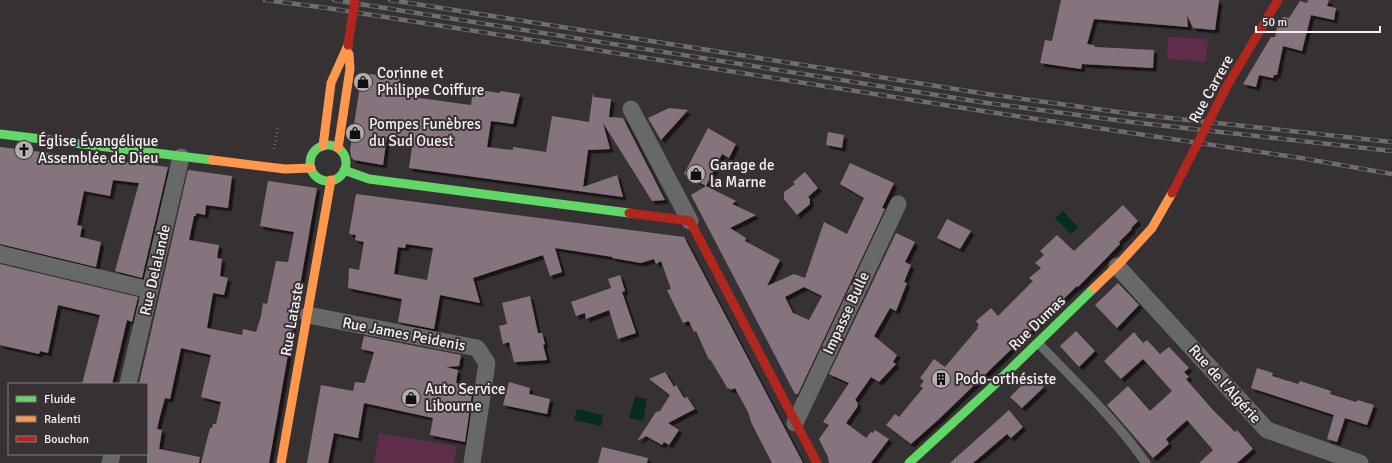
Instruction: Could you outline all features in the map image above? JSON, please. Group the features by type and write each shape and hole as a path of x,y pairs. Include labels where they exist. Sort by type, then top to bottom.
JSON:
{"street":[{"path":"338,148 350,69 348,45 355,0"},
{"name":"Rue Carrere","path":"1172,193 1227,86 1278,0"},
{"path":"324,146 331,83 348,45"},
{"path":"631,109 817,463"},
{"path":"0,134 285,169 311,168"},
{"path":"328,145 338,148 345,158 346,164 339,177 331,180 321,179 313,173 311,168 311,157 318,148 328,145"},
{"name":"Rue Delalande","path":"128,383 181,157"},
{"path":"344,170 369,179 690,221"},
{"name":"Rue Lataste","path":"280,463 308,315 331,180"},
{"name":"Rue Dumas","path":"909,463 990,389 1117,266 1152,228 1172,193"},
{"name":"Impasse Bulle","path":"795,423 898,204"},
{"path":"0,254 150,290"},
{"name":"Rue de l'Algérie","path":"1117,266 1267,430 1360,463"},
{"name":"Rue James Peidenis","path":"308,315 477,348 488,363 472,463"}],"lane":[{"path":"1038,343 1132,442 1146,463"}],"path":[{"path":"274,150 278,126"}],"shaded area":[{"path":"1168,37 1208,39 1206,62 1167,59"},
{"path":"1063,211 1078,227 1071,234 1055,218"},
{"path":"635,396 647,399 643,421 629,418"},
{"path":"577,409 603,415 601,426 574,420"},
{"path":"379,433 457,446 454,463 374,463"}],"building":[{"path":"1061,0 1219,0 1215,30 1193,28 1187,15 1188,27 1094,19 1087,44 1094,45 1095,47 1154,50 1153,68 1082,64 1081,69 1040,63 1045,40 1052,41"},
{"path":"1308,0 1329,0 1327,6 1336,8 1334,20 1311,15 1302,51 1283,46 1277,75 1274,75 1273,78 1259,75 1256,87 1243,84 1271,37 1275,37 1277,27 1283,17 1289,18 1300,1 1307,3"},
{"path":"362,73 400,78 397,95 471,105 473,89 520,94 513,124 491,121 487,147 513,150 513,147 546,152 552,116 589,122 593,93 594,97 611,99 609,117 623,118 665,200 652,201 603,123 610,149 588,150 583,187 617,175 623,197 409,168 413,139 387,136 383,165 354,160 351,157 350,150"},
{"path":"669,108 688,110 661,140 648,118"},
{"path":"708,128 736,144 729,158 722,154 706,186 684,174"},
{"path":"828,132 844,135 842,148 826,145"},
{"path":"0,147 168,167 142,278 115,271 139,183 113,180 110,196 84,191 77,225 82,226 80,237 101,242 96,267 0,244"},
{"path":"850,163 894,183 882,208 885,209 798,394 795,394 691,195 706,186 736,201 732,204 756,215 730,228 746,238 745,241 780,260 767,286 794,274 805,278 824,222 847,234 864,198 840,184","holes":["804,287 822,296 809,320 793,313 785,297"]},
{"path":"188,170 232,176 228,208 206,205 205,215 196,213 189,240 219,245 217,258 222,259 220,276 228,278 224,295 213,293 207,328 242,335 243,329 256,332 263,303 267,304 276,261 288,262 294,232 260,226 268,181 317,188 269,463 201,463 210,428 212,428 213,424 216,424 221,402 201,397 211,355 181,348 170,399 165,398 157,429 162,430 159,449 200,457 199,463 147,463 148,383 139,383"},
{"path":"805,172 818,188 808,197 810,199 810,204 797,215 784,199 784,192 795,184 793,182"},
{"path":"356,194 684,237 803,463 772,463 735,388 731,390 729,388 728,389 710,359 709,360 696,331 694,332 689,321 683,323 667,290 671,289 661,261 656,264 654,259 641,263 555,248 562,272 550,276 543,255 473,278 480,303 440,295 434,329 398,322 402,299 348,288 349,268 359,270 364,242 355,240 356,235 349,234","holes":["406,244 433,248 427,280 394,274 398,247 405,248"]},
{"path":"1123,205 1138,221 1119,242 1120,244 1078,287 1077,286 939,419 911,444 886,425 895,414 899,417 923,388 920,386 924,381 920,378 934,359 945,367 978,328 977,327 979,325 976,321 991,308 998,316 1033,281 1029,278 1041,268 1035,263 1044,255 1040,251 1057,235 1074,251"},
{"path":"947,219 971,231 960,249 937,238"},
{"path":"896,233 915,242 905,262 911,265 904,282 907,283 896,311 890,308 874,336 897,355 893,362 896,364 879,382 871,377 855,400 858,403 858,406 846,423 866,438 875,430 889,439 871,463 829,463 828,457 819,439 829,425 823,422 849,383 829,374"},
{"path":"0,264 138,297 132,322 127,320 112,383 82,383 100,315 58,305 48,353 40,351 39,354 0,345"},
{"path":"620,275 625,291 622,292 636,333 618,339 609,310 586,319 585,313 576,316 571,302 611,288 608,279"},
{"path":"1118,283 1139,305 1117,328 1095,305"},
{"path":"530,296 538,333 542,333 545,344 543,345 547,360 514,362 509,342 503,344 499,326 507,324 502,303"},
{"path":"1076,331 1095,351 1079,367 1060,346"},
{"path":"1134,332 1143,343 1147,340 1160,354 1169,347 1189,368 1184,372 1189,377 1186,379 1213,410 1235,432 1237,430 1253,449 1237,463 1199,463 1213,450 1187,420 1166,439 1169,444 1153,458 1107,405 1128,386 1150,411 1172,391 1143,359 1121,379 1104,361"},
{"path":"364,336 461,355 459,366 446,367 458,370 456,383 473,386 465,442 430,435 433,418 364,403 358,438 334,433 328,463 307,463 321,385 353,391 355,382 365,383 374,352 361,349"},
{"path":"1257,368 1273,373 1272,376 1298,384 1300,381 1331,391 1330,394 1356,402 1358,400 1374,405 1367,425 1345,418 1337,442 1327,439 1334,415 1251,388"},
{"path":"665,372 674,387 676,385 684,398 687,397 695,409 668,423 679,430 669,445 664,442 662,445 646,436 637,441 656,412 660,411 670,395 649,379"},
{"path":"1032,375 1044,387 1022,408 1010,397"},
{"path":"509,382 530,388 529,394 550,399 547,414 503,405"},
{"path":"1009,410 1023,427 1011,438 1007,434 973,463 950,463"},
{"path":"602,447 648,458 647,463 598,463"}],"railway":[{"path":"265,0 327,8 564,45"},
{"path":"334,0 987,103 1131,122 1392,151"},
{"path":"390,0 987,94 1133,114 1392,142"},
{"path":"558,44 989,112 1301,158 1392,174"}],"traffic: fast":[{"path":"0,134 212,160"},
{"path":"328,145 338,148 343,153 346,163 343,173 338,178 328,181 318,178 313,173 310,163 313,153 318,148 328,145"},
{"path":"344,170 369,179 629,213"},
{"path":"909,463 990,389 1094,288"}],"traffic: slow":[{"path":"323,146 331,83 348,45"},
{"path":"338,148 350,69 349,54"},
{"path":"212,160 285,169 311,168"},
{"path":"281,463 331,180"},
{"path":"1094,288 1117,266 1152,228 1172,193"}],"traffic: jam":[{"path":"348,45 355,0"},
{"path":"1227,86 1278,0"},
{"path":"1172,193 1227,86"},
{"path":"629,213 690,221 817,463"}],"place":[{"name":"Corinne et Philippe Coiffure","path":"363,82"},
{"name":"Pompes Funèbres du Sud Ouest","path":"355,133"},
{"name":"Église Évangélique Assemblée de Dieu","path":"24,150"},
{"name":"Garage de la Marne","path":"696,174"},
{"name":"Podo-orthésiste","path":"941,379"},
{"name":"Auto Service Libourne","path":"411,398"}]}
